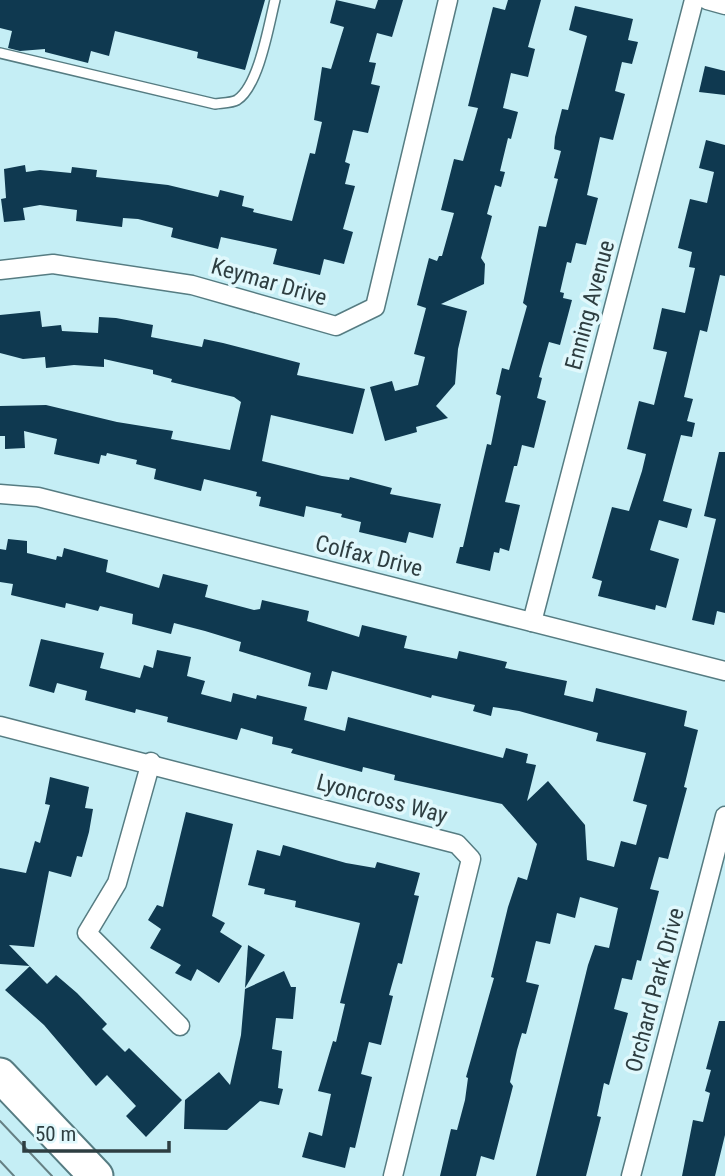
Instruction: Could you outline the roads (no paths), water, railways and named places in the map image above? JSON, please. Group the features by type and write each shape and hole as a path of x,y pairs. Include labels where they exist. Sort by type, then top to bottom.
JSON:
{"highway":[{"path":"0,1075 96,1176"}],"street":[{"name":"Keymar Drive","path":"0,270 53,264 192,285 336,326 375,307 448,0"},
{"name":"Enning Avenue","path":"532,622 694,0"},
{"path":"707,0 725,5"},
{"name":"Colfax Drive","path":"0,494 38,496 725,671"},
{"name":"Lyoncross Way","path":"0,726 151,762 457,844 471,859 393,1176"},
{"path":"151,762 117,883 87,933 180,1026"},
{"name":"Orchard Park Drive","path":"631,1176 721,853 725,816"}],"lane":[{"path":"0,53 215,104 237,100 248,86 258,65 275,0"}],"tram line":[{"path":"0,1121 52,1176"},
{"path":"0,1161 14,1176"}]}
